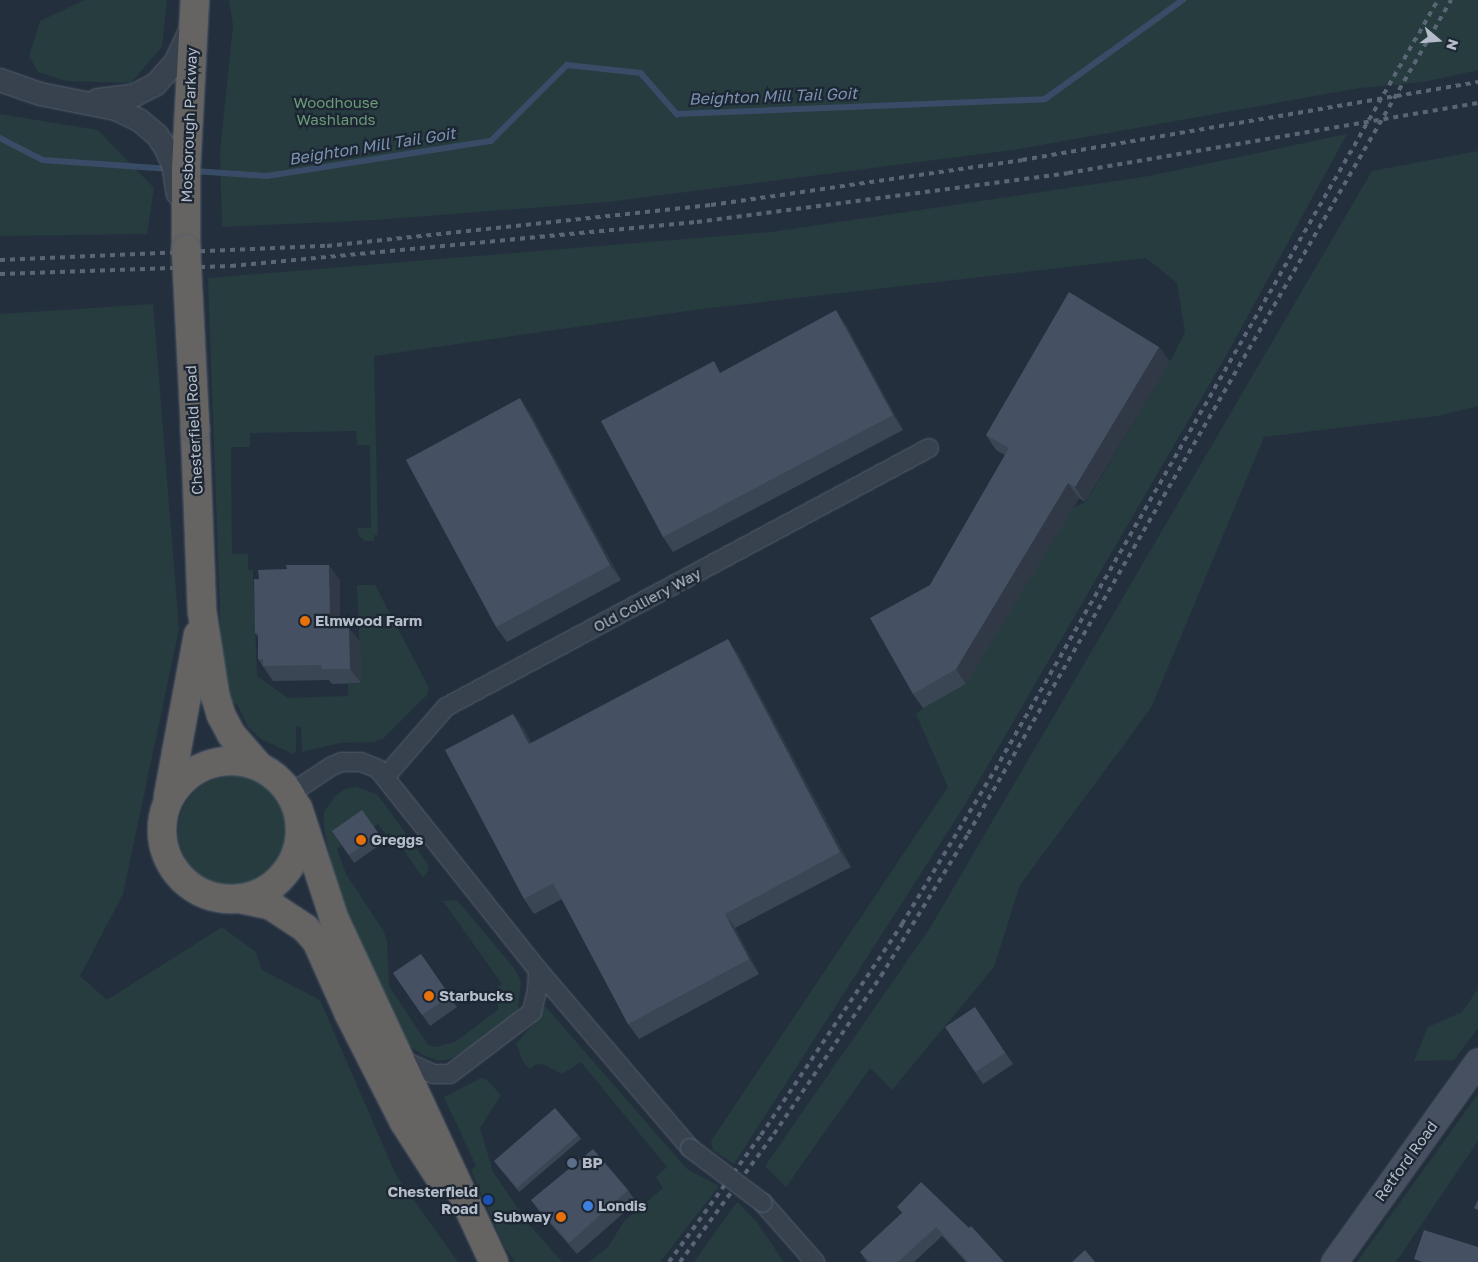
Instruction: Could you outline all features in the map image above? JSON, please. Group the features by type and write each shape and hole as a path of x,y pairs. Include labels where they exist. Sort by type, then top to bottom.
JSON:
{"highway":[{"name":"Mosborough Parkway","path":"186,249 180,167 194,6"},
{"name":"Chesterfield Road","path":"186,249 202,611 215,695 221,715 231,734 256,764"},
{"name":"Chesterfield Road","path":"168,798 202,611"},
{"path":"238,760 256,764 277,777 295,801 334,918 363,983 402,1060 494,1262 404,1122 349,1014 317,942 305,928 270,905 207,895 192,889 181,879 167,859 161,835 161,822 168,798 190,772 214,761 238,760"},
{"path":"241,900 263,894 290,866 298,843 295,801"}],"main road":[{"name":"Retford Road","path":"1334,1262 1478,1061"}],"street":[{"path":"82,101 126,98 141,94 155,85 181,54 194,6"},
{"path":"0,80 40,94 116,109 139,120 161,140 180,167"},
{"name":"Old Colliery Way","path":"385,777 446,708 929,448"},
{"path":"295,801 332,766 352,761 370,764 385,777 538,970 690,1148 764,1203 815,1262"},
{"path":"402,1060 434,1074 450,1074 532,1012 537,991 538,970"}],"green space":[{"path":"85,0 167,0 162,47 131,83 66,81 38,72 29,56 40,21"},
{"name":"Woodhouse Washlands","path":"229,0 1478,0 1478,70 1424,82 1360,88 1019,149 608,202 376,220 222,227 220,152 233,25"},
{"path":"0,114 98,130 154,188 147,234 0,236"},
{"path":"1347,134 1227,354 963,808 734,1164 713,1150 711,1141 948,787 916,714 923,708 1074,507 1086,502 1170,362 1185,332 1177,283 1146,258 702,309 374,356 378,535 374,535 374,541 365,541 359,536 357,528 371,528 370,445 357,445 356,431 250,433 250,447 231,447 232,554 248,554 248,570 253,570 257,676 288,698 348,696 348,684 361,683 357,585 375,585 428,686 428,694 384,738 374,742 340,743 302,752 301,727 296,726 296,752 293,754 261,739 248,727 237,704 229,702 222,667 208,278 771,232 1149,176"},
{"path":"1478,151 1478,406 1437,416 1264,437 1151,708 1020,885 994,967 892,1090 870,1068 786,1187 765,1166 930,928 1372,171"},
{"path":"153,304 179,629 123,894 80,976 107,1000 222,927 256,952 262,970 320,1000 396,1175 458,1262 0,1262 0,314"},
{"path":"233,776 244,777 254,781 272,792 283,810 287,820 287,842 283,852 272,870 254,881 244,885 233,886 222,885 212,881 194,870 183,852 179,842 178,831 179,820 183,810 194,792 212,781 222,777"},
{"path":"356,787 377,794 428,864 428,871 423,878 394,836 389,839 378,824 337,849 346,874 383,930 387,940 389,986 428,1045 435,1047 455,1042 499,1009 493,991 502,984 443,901 457,900 514,968 521,981 518,1010 481,1042 450,1059 439,1061 423,1055 408,1045 346,916 331,862 324,828 324,812 335,796 345,789"},
{"path":"1478,989 1478,1028 1454,1060 1414,1061 1428,1027 1462,1012"},
{"path":"545,1006 687,1169 719,1186 660,1262 589,1262 608,1247 624,1221 663,1188 656,1177 667,1167 581,1062 562,1074 543,1064 535,1065 530,1069 523,1062 516,1043 531,1027"},
{"path":"481,1078 486,1079 501,1095 480,1128 493,1172 528,1223 562,1262 515,1262 504,1246 471,1170 476,1166 444,1097"},
{"path":"1478,1094 1478,1141 1396,1262 1357,1262"},
{"path":"737,1202 756,1221 784,1262 694,1262"}],"building":[{"path":"1069,292 1159,347 1075,487 1068,483 956,669 913,694 870,618 930,585 1009,448 986,435"},
{"path":"836,310 893,415 663,537 601,421 714,361 720,373"},
{"path":"520,398 610,565 496,627 406,460"},
{"name":"Elmwood Farm","path":"286,565 329,565 330,619 339,619 339,627 349,627 350,669 322,669 321,665 263,666 263,659 258,659 258,633 255,633 254,579 259,579 258,570 287,569"},
{"path":"728,639 840,852 725,914 749,959 628,1024 553,883 524,899 445,750 513,714 529,744"},
{"name":"Greggs","path":"362,810 379,834 349,855 332,831"},
{"name":"Starbucks","path":"421,954 450,996 422,1015 393,973"},
{"path":"975,1007 1005,1053 975,1072 945,1027"},
{"path":"555,1108 578,1135 517,1188 494,1161"},
{"name":"Londis","path":"593,1149 628,1190 569,1243 531,1200"},
{"path":"921,1182 969,1228 971,1226 1004,1262 968,1262 936,1227 898,1262 870,1262 860,1252 903,1212 897,1207"},
{"path":"1478,1200 1478,1210 1474,1208"},
{"path":"1424,1230 1478,1247 1478,1262 1423,1262 1414,1259"},
{"path":"1085,1250 1095,1262 1072,1262"}],"waterway":[{"name":"Beighton Mill Tail Goit","path":"194,171 267,176 491,141 567,65 641,73 677,114 1045,99 1183,0"},
{"name":"Beighton Mill Tail Goit","path":"0,138 43,160 170,169"}],"railway":[{"path":"669,1262 761,1135 902,924 995,770 1438,0"},
{"path":"680,1262 774,1134 881,976 968,834 1451,0"},
{"path":"0,260 327,246 711,205 1022,160 1478,82"},
{"path":"0,274 231,266 697,222 1068,173 1478,103"}],"place":[{"name":"Elmwood Farm","path":"305,621"},
{"name":"Greggs","path":"361,840"},
{"name":"Starbucks","path":"429,996"},
{"name":"BP","path":"572,1163"},
{"name":"Chesterfield Road","path":"488,1200"},
{"name":"Londis","path":"588,1206"},
{"name":"Subway","path":"561,1217"}]}
